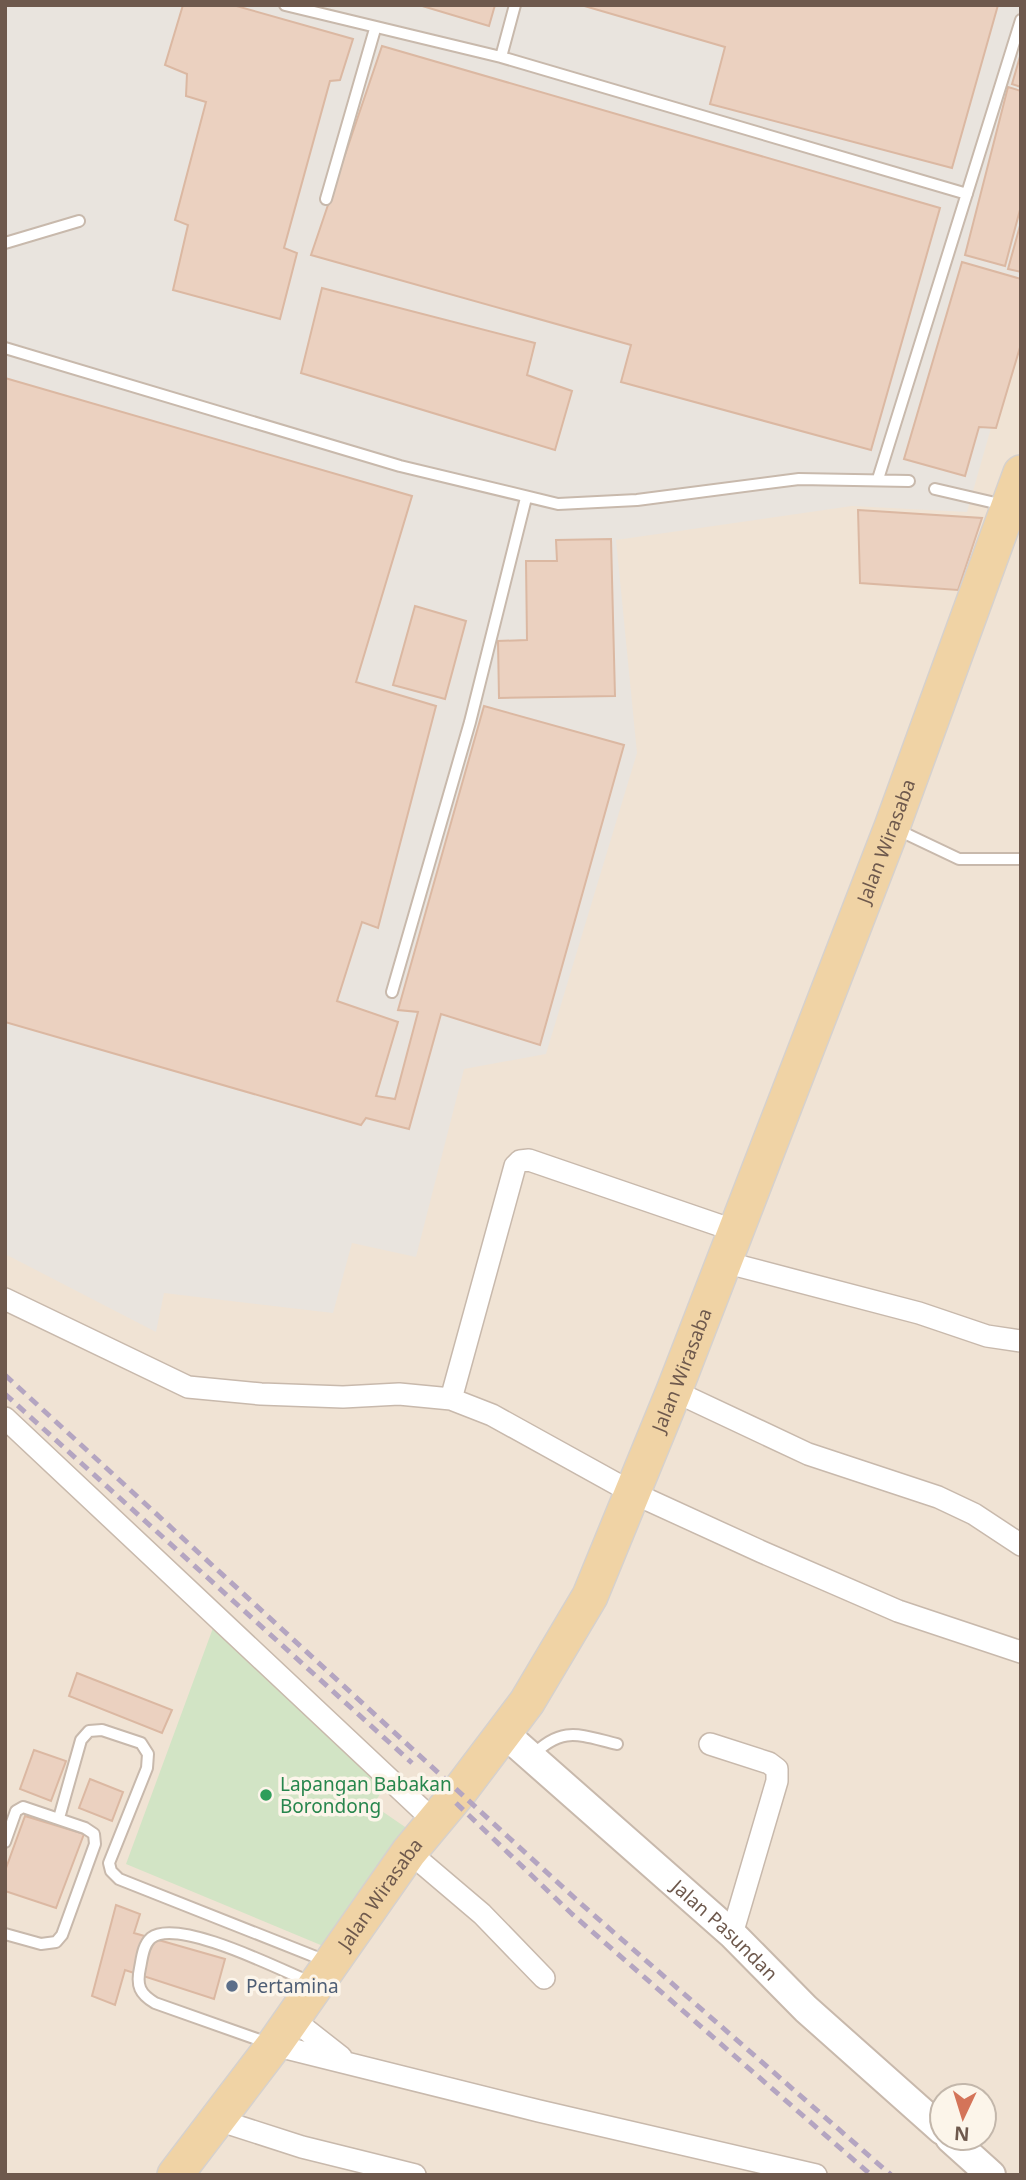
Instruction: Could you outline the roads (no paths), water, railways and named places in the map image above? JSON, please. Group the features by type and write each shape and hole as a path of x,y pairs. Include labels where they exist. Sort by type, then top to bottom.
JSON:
{"main road":[{"name":"Jalan Wirasaba","path":"175,2175 282,2031 408,1852 527,1702 590,1596 674,1391 1010,525 1021,473"}],"street":[{"path":"451,1399 515,1166 520,1161 529,1160 730,1247 987,1336 1021,1341"},
{"path":"5,1299 188,1387 261,1394 343,1397 399,1394 451,1399 492,1415 633,1493 898,1611 1021,1652"},
{"path":"674,1391 808,1454 938,1497 974,1514 1021,1545"},
{"path":"5,1418 434,1821"},
{"name":"Jalan Pasundan","path":"504,1733 732,1934 806,2009 928,2118"},
{"path":"710,1744 769,1763 777,1769 777,1780 732,1934"},
{"path":"408,1852 482,1914 544,1978"},
{"path":"282,2031 348,2062 539,2112 816,2175"},
{"path":"282,2031 348,2062"},
{"path":"215,2119 302,2147 415,2175"},
{"path":"966,2152 991,2175"}],"lane":[{"path":"285,5 375,29 501,57 967,194"},
{"path":"501,57 515,5"},
{"path":"878,479 1021,20"},
{"path":"326,199 375,29"},
{"path":"5,243 79,221"},
{"path":"5,348 400,466 558,504 597,504 799,479 909,481"},
{"path":"935,489 1010,525"},
{"path":"392,992 467,735 526,498"},
{"path":"892,827 959,859 1021,859"},
{"path":"59,1818 80,1740 89,1731 102,1730 141,1743 148,1754 147,1768 110,1863 111,1871 119,1879 323,1974"},
{"path":"530,1757 542,1745 570,1733 617,1744"},
{"path":"5,1842 16,1811 23,1807 59,1818 94,1834 95,1844 62,1935 56,1942 41,1944 5,1934"},
{"path":"282,2031 155,2003 142,1996 137,1982 146,1945 152,1937 163,1933 196,1937 323,1974"}],"railway":[{"path":"5,1375 579,1902 891,2175"},
{"path":"5,1394 412,1763"},
{"path":"456,1803 572,1914 871,2175"}],"place":[{"name":"Lapangan Babakan Borondong","path":"266,1795"},
{"name":"Pertamina","path":"232,1986"}]}
